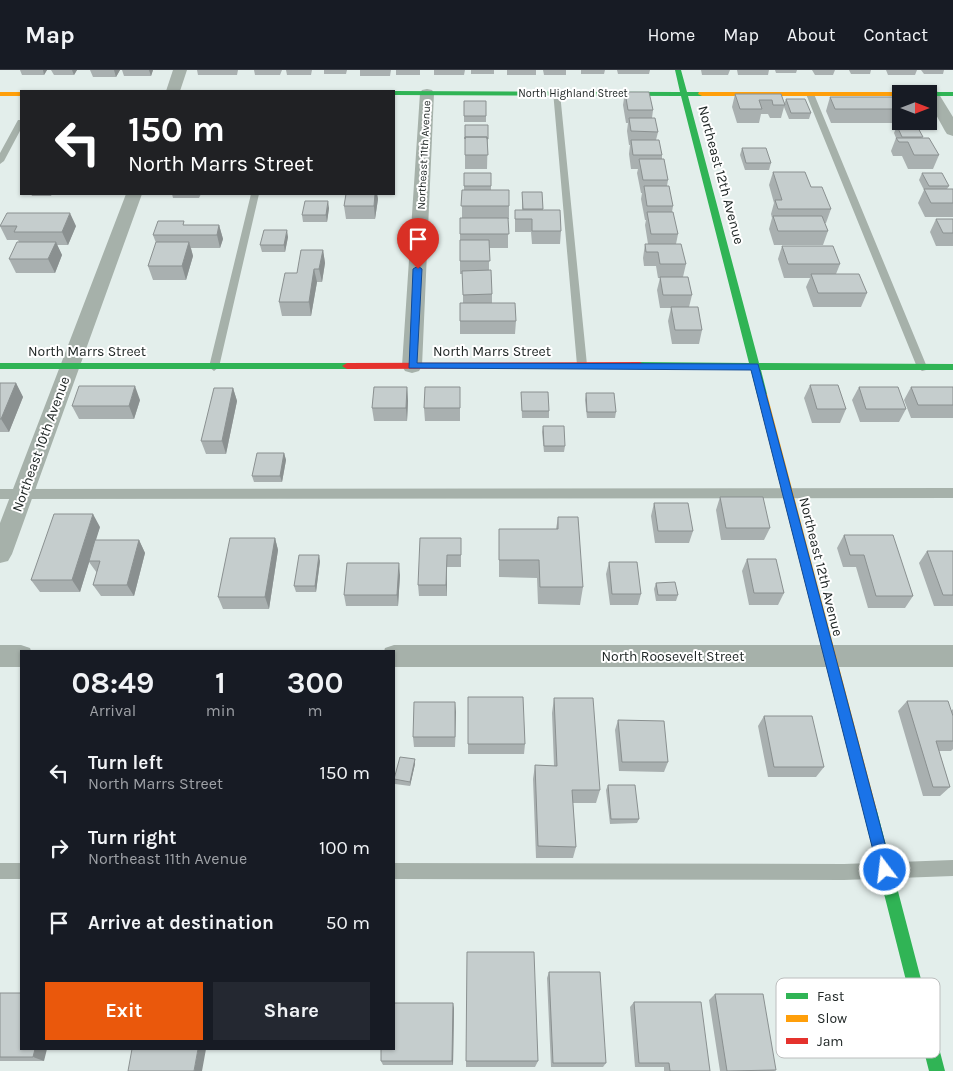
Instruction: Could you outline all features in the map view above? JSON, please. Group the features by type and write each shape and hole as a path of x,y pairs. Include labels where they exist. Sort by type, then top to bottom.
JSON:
{"street":[{"path":"172,90 180,70"},
{"name":"Northeast 12th Avenue","path":"678,70 828,656 913,978"},
{"name":"North Highland Street","path":"395,93 892,94"},
{"path":"0,94 20,94"},
{"name":"Northeast 11th Avenue","path":"412,366 427,94"},
{"path":"938,94 953,94"},
{"path":"938,107 953,131"},
{"name":"Northeast 10th Avenue","path":"0,554 134,195"},
{"name":"North Marrs Street","path":"0,366 582,365 755,366 782,368 953,367"},
{"path":"0,656 20,656"},
{"name":"North Roosevelt Street","path":"395,656 953,656"},
{"name":"Northeast 12th Avenue","path":"934,1058 937,1071"}],"lane":[{"path":"556,93 582,365"},
{"path":"810,94 922,367"},
{"path":"0,161 20,124"},
{"path":"214,367 255,195"},
{"path":"0,494 953,493"},
{"path":"395,871 844,872 953,868"},
{"path":"0,871 20,871"}],"building":[{"path":"625,92 649,92 653,110 628,110"},
{"path":"735,94 781,94 785,105 773,105 772,100 759,100 762,109 740,109"},
{"path":"830,97 892,97 892,109 835,109"},
{"path":"786,99 805,99 811,113 791,113"},
{"path":"464,101 486,101 486,116 464,116"},
{"path":"629,118 655,118 658,132 631,131"},
{"path":"465,125 488,125 488,139 487,137 465,137"},
{"path":"899,130 919,130 923,137 902,137"},
{"path":"465,137 487,137 488,155 465,155"},
{"path":"896,138 929,138 939,155 914,155 908,142 899,142"},
{"path":"631,140 659,140 662,155 633,155"},
{"path":"742,148 766,148 771,163 746,163"},
{"path":"639,159 664,159 668,180 643,180"},
{"path":"773,172 805,172 811,187 822,187 831,209 778,209 775,200 782,200"},
{"path":"464,173 491,173 491,186 464,186"},
{"path":"922,173 942,173 949,186 929,186"},
{"path":"644,186 669,186 673,206 647,206"},
{"path":"924,189 953,189 953,203 931,203"},
{"path":"462,190 509,190 509,206 461,206"},
{"path":"522,192 542,192 543,209 523,209"},
{"path":"346,195 375,195 374,206 344,206"},
{"path":"305,201 328,201 326,215 302,215"},
{"path":"515,210 560,210 561,231 532,231 532,219 515,219"},
{"path":"647,212 673,212 678,234 651,234"},
{"path":"7,213 70,213 62,232 14,232 17,226 0,226"},
{"path":"773,216 822,216 828,231 778,231"},
{"path":"460,218 508,218 509,234 460,234"},
{"path":"936,219 953,219 953,233 943,233"},
{"path":"158,221 184,221 183,225 219,225 217,235 153,235"},
{"path":"264,230 287,230 284,245 260,245"},
{"path":"460,240 489,240 490,261 460,261"},
{"path":"17,242 56,242 48,259 9,259"},
{"path":"156,242 189,242 182,266 148,266"},
{"path":"645,244 681,244 686,264 660,264 658,252 646,252"},
{"path":"782,246 833,246 840,264 788,264"},
{"path":"301,250 323,250 319,269 314,269 309,302 279,302 285,273 297,273"},
{"path":"491,270 492,294 463,295 462,271"},
{"path":"811,274 859,274 867,293 818,293"},
{"path":"660,277 688,277 692,295 663,295"},
{"path":"460,303 515,303 516,321 460,321"},
{"path":"671,307 698,307 702,330 675,330"},
{"path":"0,383 16,383 1,419 0,419"},
{"path":"810,385 838,385 846,409 817,409"},
{"path":"79,386 135,386 129,406 72,406"},
{"path":"374,387 407,387 406,408 372,408"},
{"path":"425,387 460,387 460,408 424,408"},
{"path":"859,387 898,387 906,409 866,409"},
{"path":"911,387 953,387 953,405 918,405"},
{"path":"214,388 233,388 222,441 201,441"},
{"path":"521,392 548,392 549,411 522,411"},
{"path":"586,393 614,393 616,412 587,412"},
{"path":"543,426 564,426 565,446 544,446"},
{"path":"257,453 284,453 280,476 252,476"},
{"path":"720,497 763,497 770,528 726,528"},
{"path":"654,503 688,503 693,531 658,531"},
{"path":"54,514 93,514 72,580 31,580"},
{"path":"558,517 578,517 583,587 540,587 539,560 499,560 499,529 558,529"},
{"path":"844,535 893,535 913,596 876,596 864,555 850,555"},
{"path":"230,538 275,538 265,597 218,597"},
{"path":"420,538 461,538 461,555 447,555 446,585 418,585"},
{"path":"95,540 139,540 127,585 93,585 100,561 89,561"},
{"path":"927,551 953,551 953,595 943,595"},
{"path":"299,555 319,555 315,586 294,586"},
{"path":"747,559 776,559 784,593 754,593"},
{"path":"609,562 637,562 641,594 612,594"},
{"path":"347,563 399,563 397,595 344,595"},
{"path":"675,582 678,595 658,595 656,583"},
{"path":"468,697 523,697 525,744 468,744"},
{"path":"554,698 593,698 600,790 572,790 576,847 538,846 535,765 557,766"},
{"path":"907,701 948,701 953,716 953,741 936,741 950,787 933,787"},
{"path":"414,702 455,702 455,737 413,737"},
{"path":"764,716 812,716 824,767 774,767"},
{"path":"618,720 664,721 668,762 622,762"},
{"path":"400,757 415,759 410,782 395,779"},
{"path":"608,785 635,785 639,819 611,819"},
{"path":"467,952 534,952 538,1061 466,1061"},
{"path":"549,972 600,972 606,1063 553,1063"},
{"path":"0,993 20,993 20,1050 35,1050 33,1057 0,1057"},
{"path":"715,994 763,994 776,1070 727,1071"},
{"path":"634,1002 701,1002 710,1071 670,1071 669,1063 639,1063"},
{"path":"395,1003 453,1003 452,1061 381,1061 381,1050 395,1050"},
{"path":"132,1050 198,1050 194,1071 128,1071"}],"traffic: fast":[{"path":"678,70 762,394"},
{"path":"395,93 702,94"},
{"path":"938,94 953,94"},
{"path":"640,365 728,365 782,368 953,367"},
{"path":"0,366 347,366"},
{"path":"870,811 913,978"},
{"path":"934,1058 937,1071"}],"traffic: slow":[{"path":"0,94 20,94"},
{"path":"702,94 892,94"},
{"path":"762,394 870,811"}],"traffic: jam":[{"path":"347,366 640,365"}],"route":[{"path":"418,269 412,366 755,366 828,656 885,870"}]}
